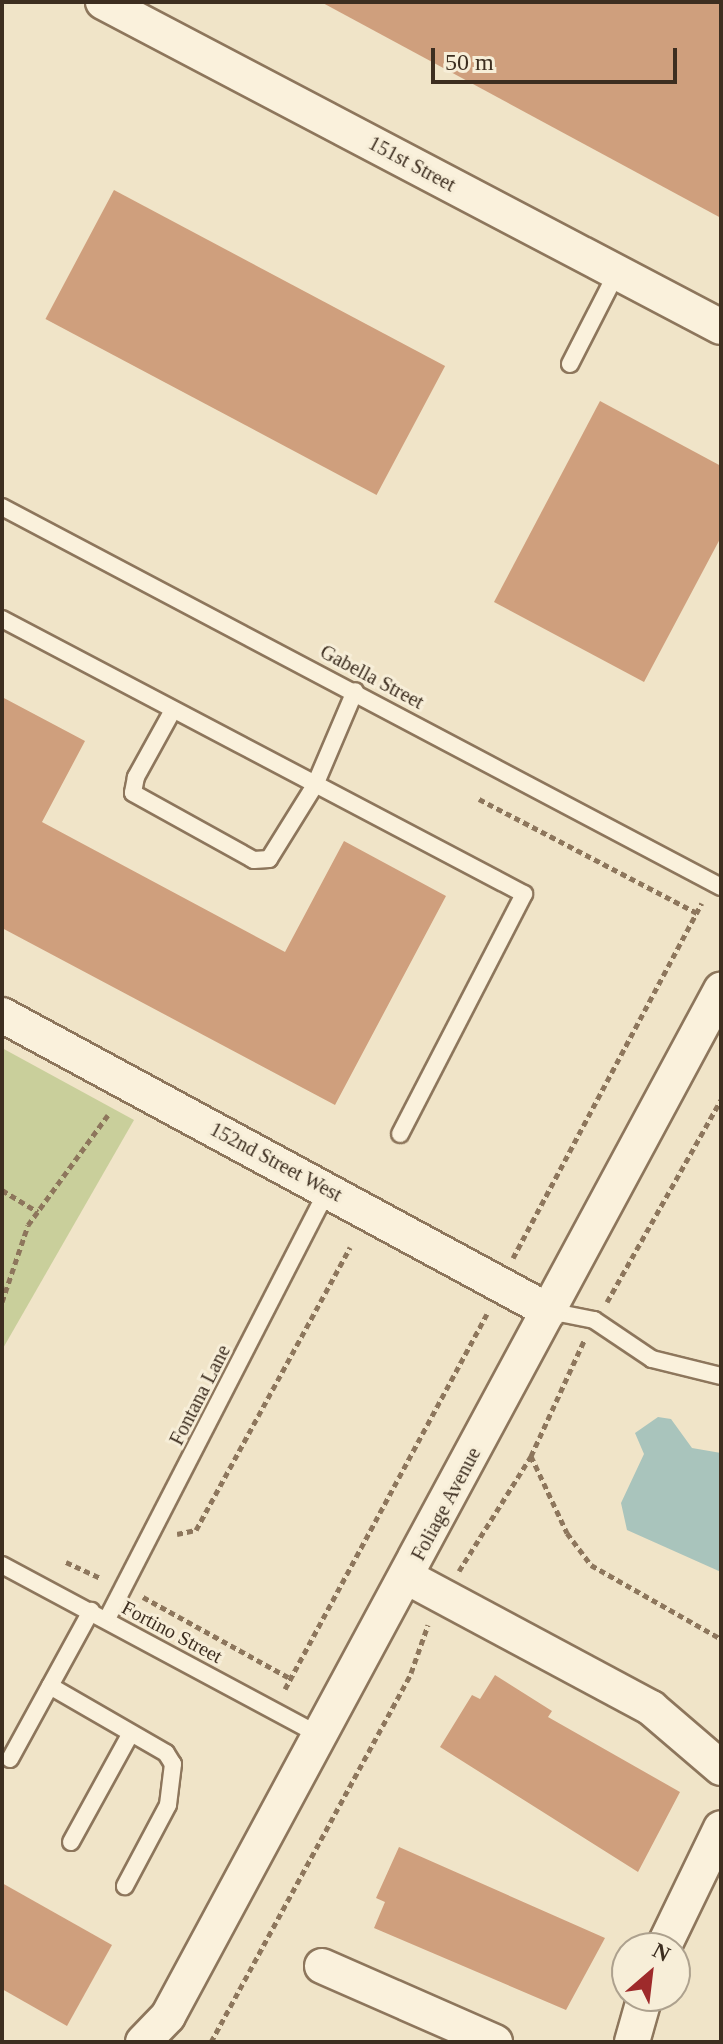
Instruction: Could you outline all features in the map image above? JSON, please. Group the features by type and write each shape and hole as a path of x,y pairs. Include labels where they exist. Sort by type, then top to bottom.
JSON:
{"street":[{"name":"151st Street","path":"103,2 721,327"},
{"name":"Foliage Avenue","path":"143,2042 165,2029 721,990"},
{"name":"152nd Street West","path":"2,1015 549,1311"},
{"path":"407,1577 651,1708 721,1768"},
{"path":"671,1932 721,1828"},
{"path":"322,1966 495,2042"},
{"path":"632,2042 640,2012"}],"lane":[{"path":"570,364 617,272"},
{"name":"Gabella Street","path":"2,507 717,885"},
{"path":"2,619 524,894 400,1134"},
{"path":"173,710 136,777 133,793 143,803 254,860 269,859 315,785 355,691"},
{"name":"Fontana Lane","path":"107,1619 328,1189"},
{"path":"549,1311 594,1320 652,1359 721,1376"},
{"name":"Fortino Street","path":"2,1565 321,1736"},
{"path":"10,1759 91,1611"},
{"path":"50,1686 166,1753 175,1775 168,1805 125,1886"},
{"path":"71,1842 131,1733"}],"path":[{"path":"479,799 697,913"},
{"path":"515,1253 697,913 717,885"},
{"path":"2,1302 13,1257 38,1212 108,1115"},
{"path":"2,1190 38,1212"},
{"path":"149,1538 196,1530 350,1247"},
{"path":"273,1710 483,1321"},
{"path":"531,1456 567,1533 591,1565 721,1639"},
{"path":"66,1562 123,1588 290,1678"}],"green space":[{"path":"2,1048 134,1120 2,1350"}],"water":[{"path":"658,1417 671,1419 692,1448 721,1453 721,1572 627,1530 621,1503 644,1454 635,1433"}],"building":[{"path":"321,2 721,2 721,218"},
{"path":"114,190 445,366 377,495 45,319"},
{"path":"600,401 721,466 721,537 644,682 494,602"},
{"path":"2,697 85,741 42,822 285,952 344,841 446,896 335,1105 2,928"},
{"path":"495,1675 552,1711 548,1717 680,1792 638,1872 440,1747 472,1695 480,1699"},
{"path":"399,1847 605,1938 566,2010 374,1928 385,1902 376,1898"},
{"path":"2,1883 112,1945 67,2026 2,1989"}]}
